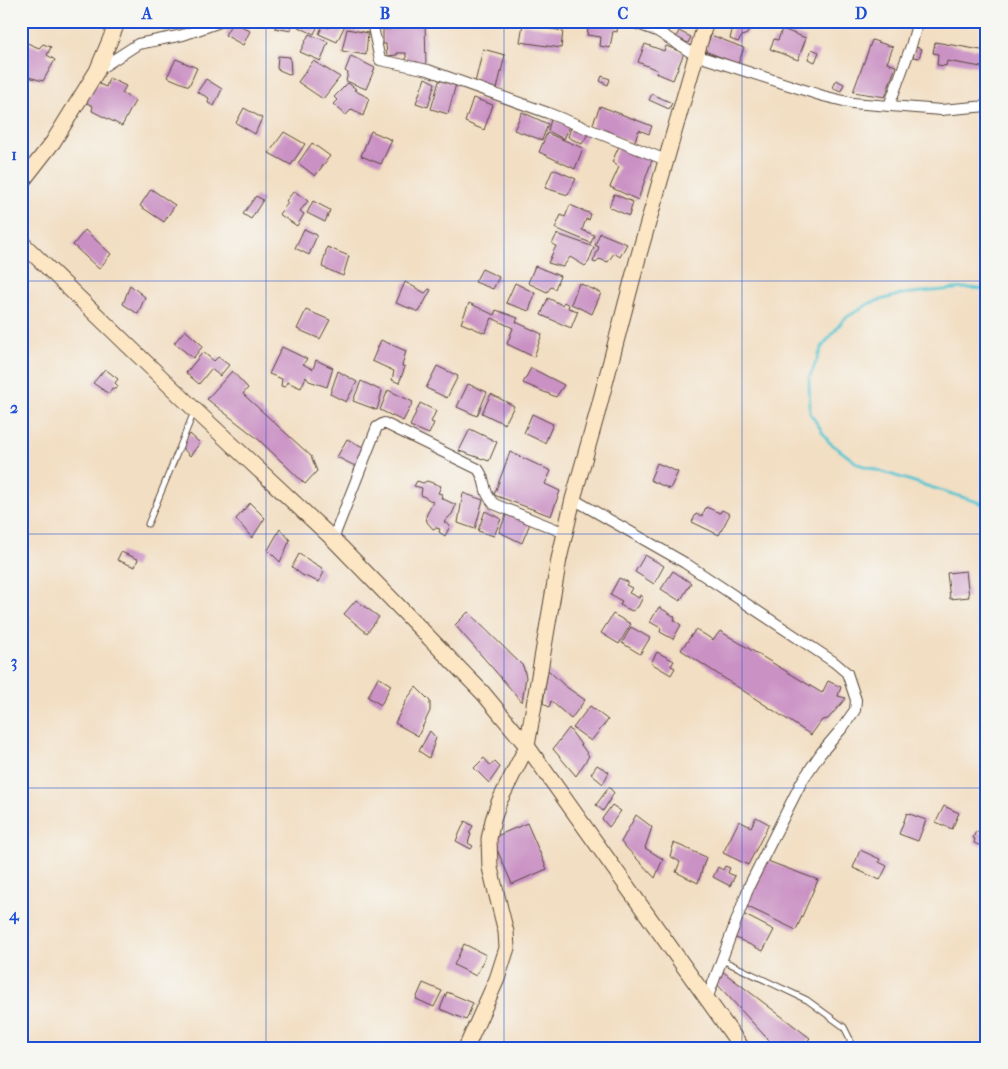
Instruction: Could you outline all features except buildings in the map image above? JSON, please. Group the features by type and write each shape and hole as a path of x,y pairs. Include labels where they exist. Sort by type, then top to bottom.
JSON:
{"street":[{"path":"21,183 53,142 97,71 118,21"},
{"path":"97,71 138,44 182,35 223,21"},
{"path":"374,21 373,27 380,60 428,70 548,112 666,160"},
{"path":"630,21 657,31 696,54 823,96 852,103 941,110 987,106"},
{"path":"466,1048 507,948 506,932 490,868 489,839 499,802 528,746 565,533 573,499 706,21"},
{"path":"889,106 918,21"},
{"path":"21,242 195,410 333,539 483,694 528,746 742,1048"},
{"path":"333,539 377,427 384,423 478,469 483,476 486,496 494,504 565,533"},
{"path":"573,499 684,564 834,662 847,673 852,685 856,700 855,710 821,753 802,781 750,884 707,999"}],"lane":[{"path":"148,524 195,410"},
{"path":"721,960 807,1000 844,1026 850,1039 850,1048"}],"waterway":[{"path":"987,289 964,288 902,294 870,303 844,319 822,347 809,379 810,413 829,442 858,464 987,505"}]}
